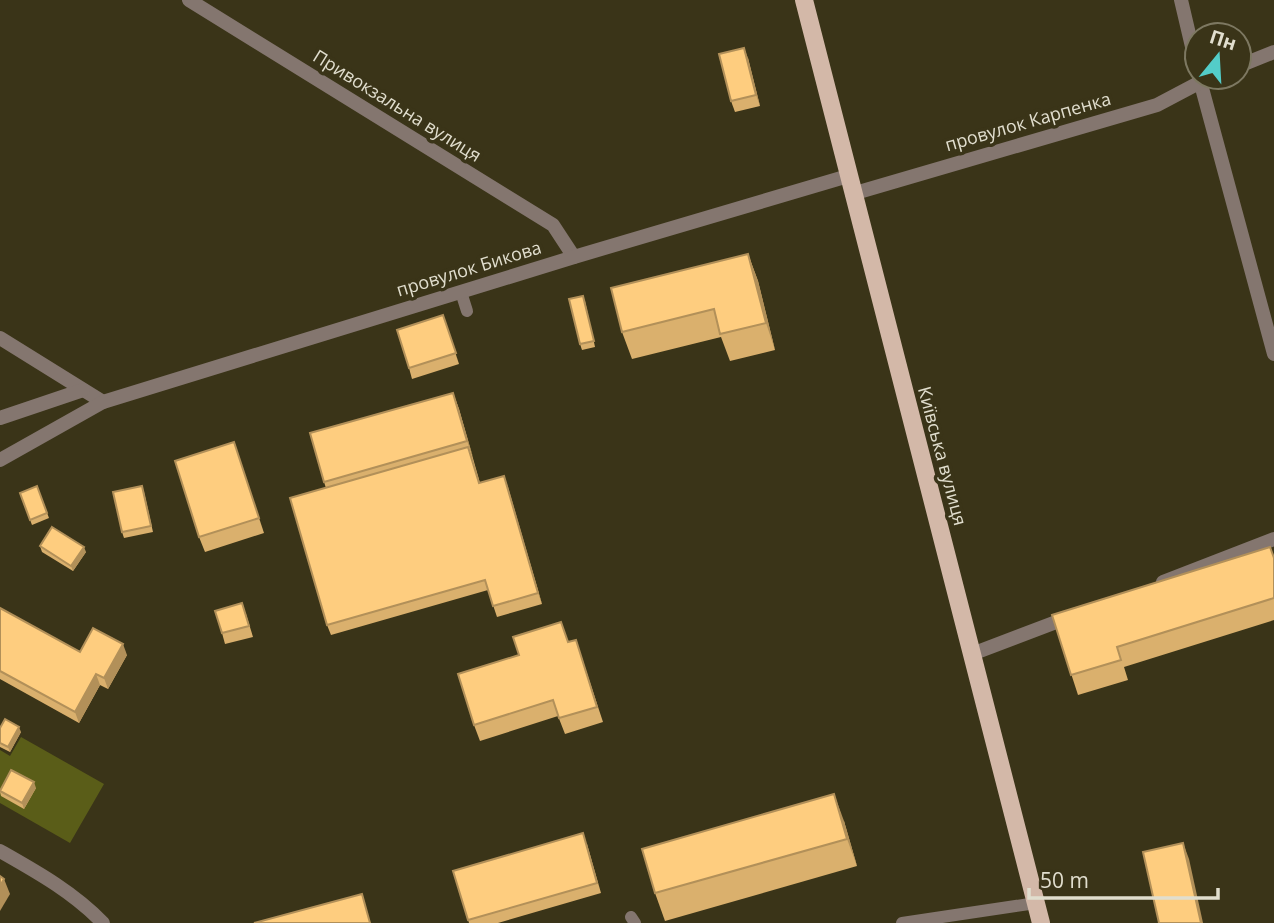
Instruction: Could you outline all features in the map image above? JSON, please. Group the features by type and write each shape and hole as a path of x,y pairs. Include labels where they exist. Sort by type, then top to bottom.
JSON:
{"main road":[{"name":"Київська вулиця","path":"804,0 1041,923"}],"street":[{"name":"Привокзальна вулиця","path":"189,0 553,225 574,257"},
{"path":"1181,0 1187,21"},
{"path":"1253,60 1274,52"},
{"name":"провулок Карпенка","path":"850,185 1157,105 1183,88"},
{"path":"1205,91 1274,354"},
{"name":"провулок Бикова","path":"0,460 103,402 574,257 850,185"},
{"path":"0,338 103,402"},
{"path":"0,418 83,390"},
{"path":"1143,589 1274,539"},
{"path":"972,654 1091,609"},
{"path":"0,851 49,879 87,906 103,923"}],"lane":[{"path":"461,292 467,311"},
{"path":"902,923 1036,903"}],"shaded area":[{"path":"21,737 104,784 70,843 0,803 0,750 10,756"}],"building":[{"path":"744,48 756,95 731,101 719,54"},
{"path":"748,254 766,323 720,334 714,309 622,332 611,288"},
{"path":"583,296 594,341 580,344 569,299"},
{"path":"443,315 456,353 409,368 397,330"},
{"path":"453,393 467,441 324,482 310,433"},
{"path":"234,442 259,518 199,537 175,461"},
{"path":"468,447 479,483 504,476 538,593 493,606 485,580 327,625 290,498"},
{"path":"37,486 47,513 30,520 20,493"},
{"path":"142,486 151,526 122,532 113,492"},
{"path":"52,527 84,547 71,566 40,546"},
{"path":"1270,547 1274,558 1274,598 1117,647 1121,660 1071,675 1052,615"},
{"path":"242,603 249,626 222,633 215,611"},
{"path":"0,608 80,652 93,628 123,644 104,678 96,674 75,712 0,671"},
{"path":"561,622 568,642 576,640 597,707 559,718 553,700 474,725 458,674 519,655 513,637"},
{"path":"5,719 19,727 8,747 0,743 0,728"},
{"path":"11,770 34,782 22,803 0,791"},
{"path":"834,794 847,839 655,893 642,849"},
{"path":"583,833 597,883 468,920 453,871"},
{"path":"1183,843 1201,923 1159,923 1143,852"},
{"path":"362,894 370,923 254,923"}]}
